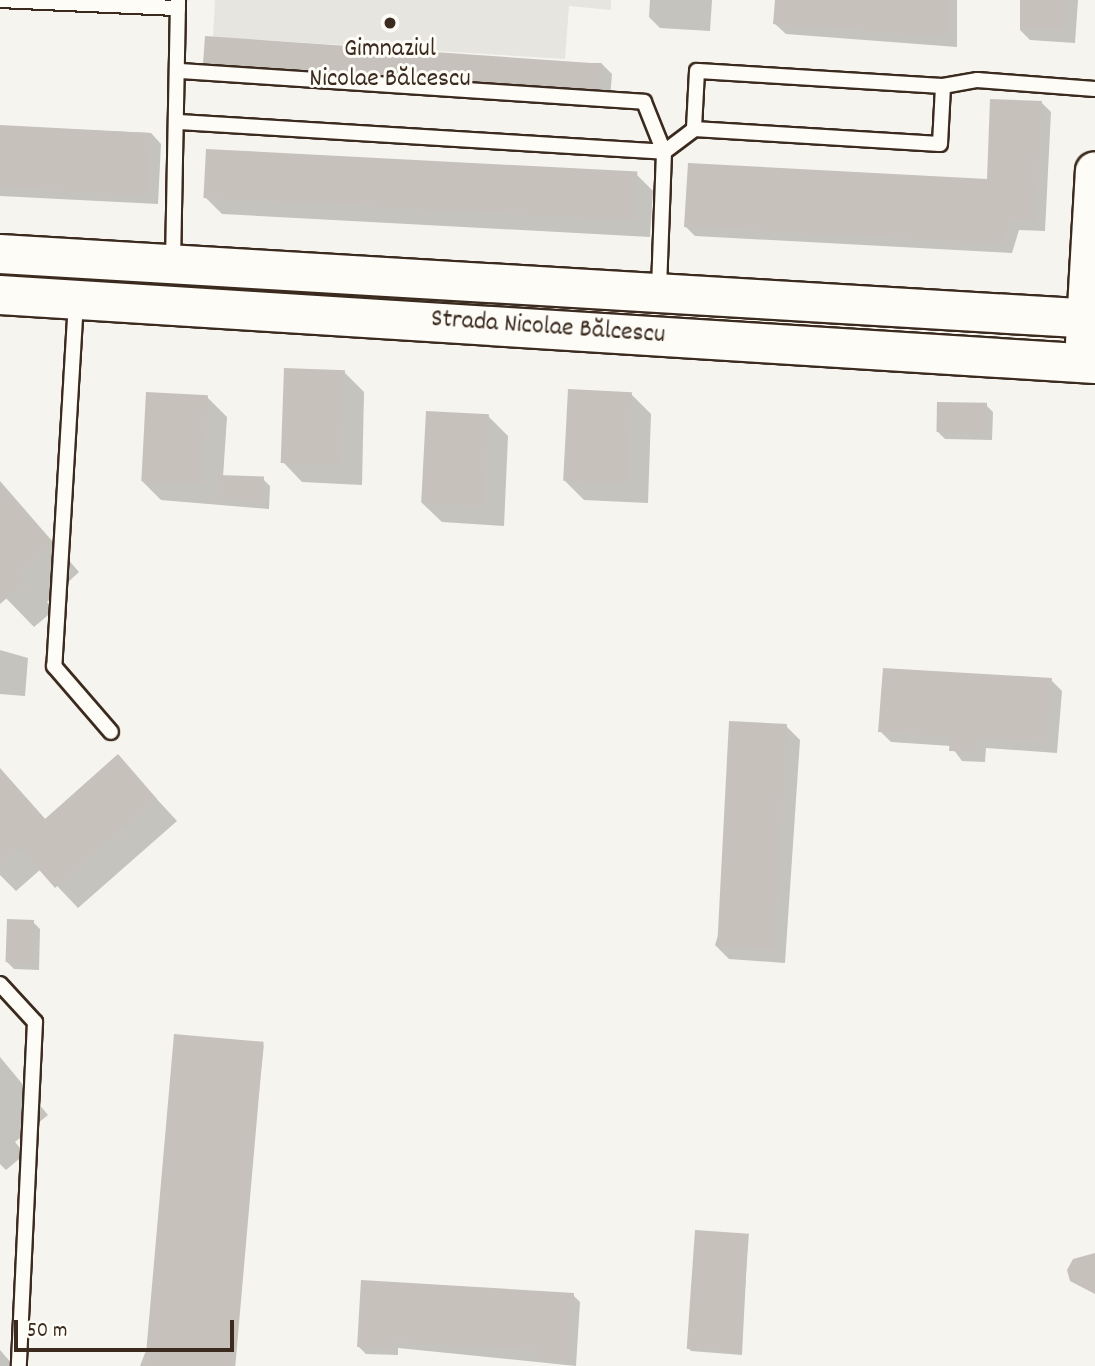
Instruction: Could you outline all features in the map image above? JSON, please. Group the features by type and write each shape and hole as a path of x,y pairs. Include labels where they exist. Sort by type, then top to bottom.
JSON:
{"street":[{"path":"1090,363 1095,171"},
{"name":"Strada Nicolae Bălcescu","path":"0,254 1091,319"},
{"name":"Strada Nicolae Bălcescu","path":"0,295 1090,363"}],"lane":[{"path":"0,1 178,4 180,71 173,264"},
{"path":"180,71 644,102 664,152 659,293"},
{"path":"694,129 697,72 943,86 977,80 1095,89"},
{"path":"178,122 664,152 694,129 940,144 943,86"},
{"path":"76,299 54,666 111,732"},
{"path":"0,984 35,1023 19,1366"}],"shaded area":[{"name":"Gimnaziul Nicolae Bălcescu","path":"215,0 611,0 611,10 569,6 565,59 213,37"}],"building":[{"path":"775,0 950,0 947,37 773,24"},
{"path":"1020,0 1067,0 1067,30 1020,30"},
{"path":"205,36 602,64 600,91 203,63"},
{"path":"990,99 1042,101 1036,222 1010,221 1003,244 684,227 688,163 987,179"},
{"path":"0,125 151,133 147,196 0,188"},
{"path":"206,149 637,172 635,221 203,198"},
{"path":"284,368 345,370 342,465 281,463"},
{"path":"568,389 632,392 627,484 563,481"},
{"path":"146,392 208,395 203,484 141,481"},
{"path":"937,402 987,403 986,433 936,432"},
{"path":"426,411 489,414 484,506 421,503"},
{"path":"218,475 264,477 263,502 217,500"},
{"path":"0,483 52,543 19,573 27,581 0,604"},
{"path":"883,668 1052,678 1047,743 976,738 975,752 949,751 950,737 878,732"},
{"path":"729,721 787,724 775,950 717,947"},
{"path":"118,754 157,799 55,888 20,848 0,865 0,769 45,819"},
{"path":"7,919 34,920 32,963 5,962"},
{"path":"174,1034 264,1042 235,1366 145,1366"},
{"path":"695,1230 749,1234 741,1352 687,1349"},
{"path":"1095,1253 1095,1294 1070,1281 1067,1270 1073,1259"},
{"path":"361,1280 574,1293 570,1361 535,1359 536,1351 392,1342 391,1349 357,1347"}],"place":[{"name":"Gimnaziul Nicolae Bălcescu","path":"390,23"}]}
